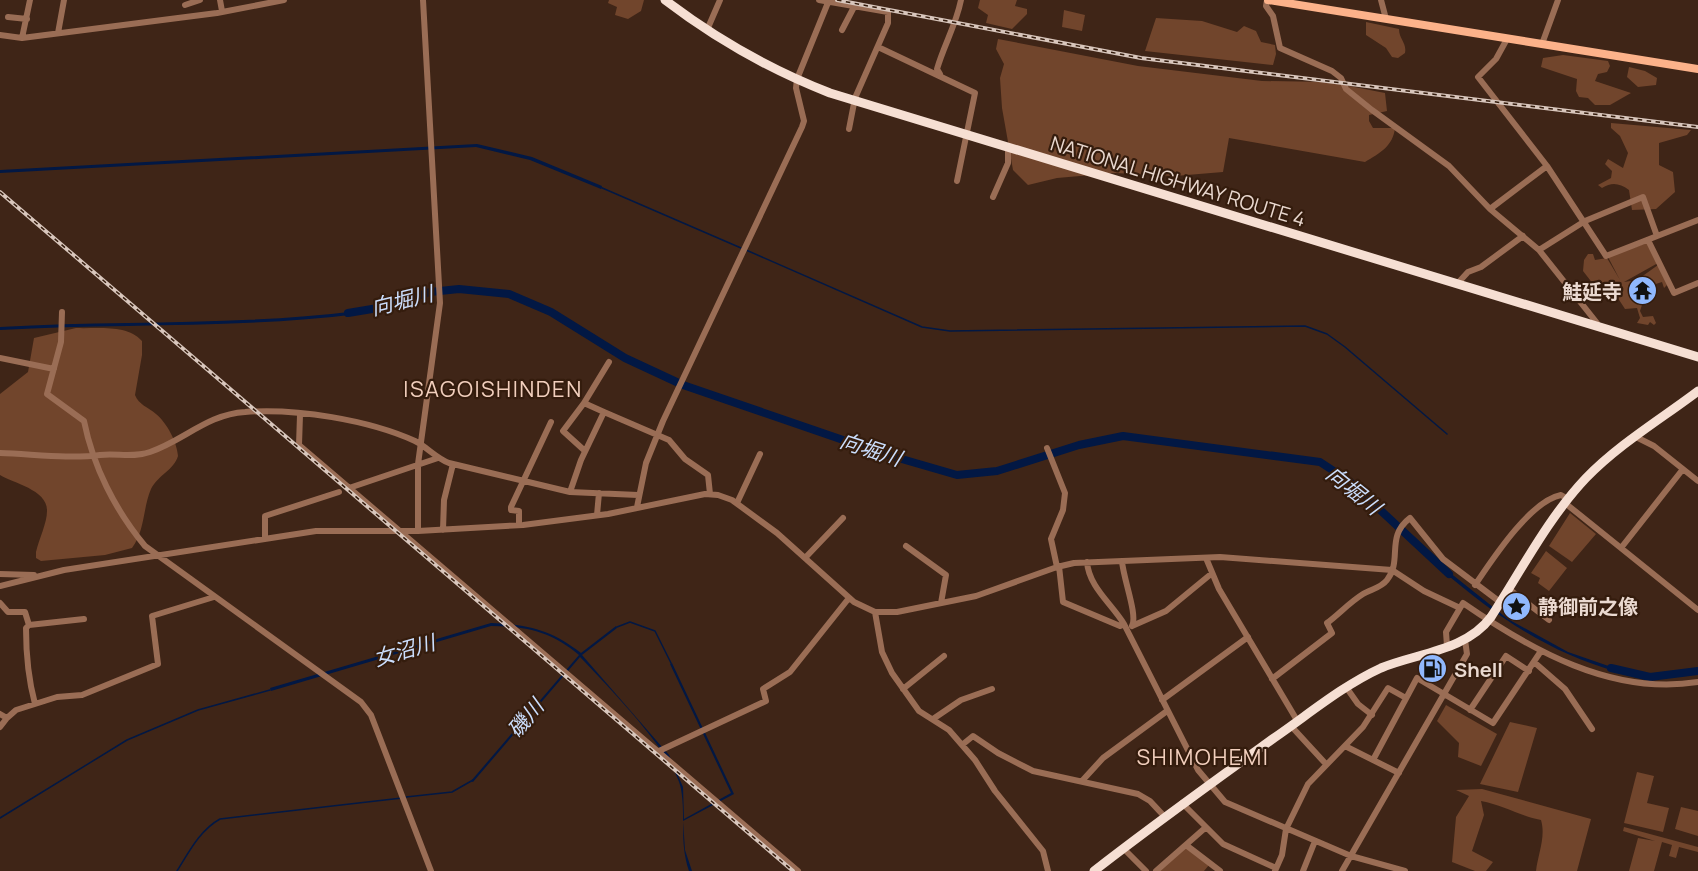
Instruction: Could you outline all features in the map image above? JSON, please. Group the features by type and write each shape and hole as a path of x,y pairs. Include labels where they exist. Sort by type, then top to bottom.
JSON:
{"highway":[{"name":"NATIONAL HIGHWAY ROUTE 4","path":"665,0 733,47 797,79 854,101 1698,357"},
{"path":"1094,871 1164,816 1346,687 1383,668 1465,640 1478,632 1490,619 1566,501 1591,473 1698,391"}],"main road":[{"path":"1268,0 1307,3 1386,19 1698,69"}],"street":[{"path":"22,38 30,0"},
{"path":"58,33 64,0"},
{"path":"185,5 196,0"},
{"path":"220,0 222,11"},
{"path":"0,35 22,38 222,11 284,0"},
{"path":"418,531 418,464 440,303 423,0"},
{"path":"706,30 720,0"},
{"path":"819,0 888,12 888,23 854,101 849,129"},
{"path":"940,74 937,69 943,49 955,27 961,0"},
{"path":"1268,0 1266,6 1274,16 1280,48 1332,71 1341,78 1346,88 1372,110 1449,166 1490,209 1539,250 1597,323 1597,327"},
{"path":"1381,0 1386,19"},
{"path":"1542,44 1558,0"},
{"path":"637,507 646,463 658,435 802,127 804,121 796,88 797,79 829,1"},
{"path":"842,30 854,7"},
{"path":"8,17 27,19"},
{"path":"1507,39 1497,59 1478,77 1547,166 1585,220 1606,256 1698,220"},
{"path":"878,47 940,74 975,93 957,181"},
{"path":"993,197 1008,163 1008,148"},
{"path":"1490,209 1547,166"},
{"path":"1539,250 1585,220 1642,197 1657,236"},
{"path":"1456,284 1468,272 1481,267 1523,236"},
{"path":"1648,240 1674,293 1698,283"},
{"path":"62,312 61,342 47,394 84,421 93,457 128,524 145,546 156,555 354,697 371,715 431,871"},
{"path":"0,358 54,369"},
{"path":"585,451 563,431 584,403 609,362"},
{"path":"584,403 669,440 685,459 708,475 710,494"},
{"path":"570,492 585,451 604,412"},
{"path":"0,453 93,457 147,453 211,419 233,413 300,415 365,424 421,445 438,458 453,464 522,481 570,492 638,495"},
{"path":"300,415 299,445 798,871"},
{"path":"519,525 519,511 511,510 511,507 551,422"},
{"path":"1636,437 1654,446 1698,481"},
{"path":"1048,449 1065,493 1063,510 1052,539 1063,602 1127,627 1167,611 1211,574"},
{"path":"737,503 760,454"},
{"path":"349,488 438,458"},
{"path":"443,530 444,500 453,464"},
{"path":"1621,548 1683,469"},
{"path":"265,539 265,516 339,492"},
{"path":"597,515 598,493"},
{"path":"0,586 41,575 156,555 323,530 418,531 519,525 597,515 710,494 727,497 737,503 806,558 849,598 875,612 897,612 985,594 1058,567 1087,562 1206,558 1392,570 1424,591 1460,608"},
{"path":"1475,585 1508,538 1555,496 1563,495 1566,501 1621,548 1697,608"},
{"path":"806,558 843,518"},
{"path":"1272,679 1332,633 1327,623 1363,594 1382,585 1392,570 1396,531 1410,518 1443,559 1500,603"},
{"path":"906,546 946,575 941,603"},
{"path":"1206,558 1211,574 1272,679 1294,724 1325,763"},
{"path":"1122,561 1123,579 1135,618 1127,627"},
{"path":"1087,562 1093,584 1127,627 1167,711 1209,785 1225,802 1239,810 1351,856 1404,871"},
{"path":"0,574 41,575"},
{"path":"1509,589 1549,620"},
{"path":"0,727 16,710 57,697 82,695 158,664 152,616 214,597"},
{"path":"661,753 666,747 765,701 763,689 790,672 849,598"},
{"path":"0,603 8,612 25,612 29,625 26,628 26,654 29,683 35,704"},
{"path":"1447,646 1446,632 1463,603 1541,651 1596,673 1639,683 1665,686 1698,682"},
{"path":"875,612 882,652 903,689 919,711 949,730 962,745 995,792 1043,851 1048,871"},
{"path":"29,625 84,619"},
{"path":"1162,700 1248,637"},
{"path":"1342,871 1399,773 1442,692 1467,654 1465,640"},
{"path":"1373,760 1417,678 1491,723 1495,722 1541,651"},
{"path":"903,689 944,656"},
{"path":"1470,710 1506,656 1529,671"},
{"path":"1534,662 1564,689 1592,729"},
{"path":"1346,687 1358,704 1372,715"},
{"path":"1182,803 1223,844 1276,870 1286,829 1308,784 1325,763 1345,746 1372,715 1388,688 1406,698"},
{"path":"933,719 961,700 992,689"},
{"path":"1082,781 1103,759 1167,711"},
{"path":"0,714 7,718"},
{"path":"962,745 973,736 998,753 1033,771 1138,794 1150,801 1164,816"},
{"path":"1345,746 1399,773"},
{"path":"1156,871 1205,828"},
{"path":"1303,871 1315,841"},
{"path":"1186,845 1209,865 1220,871"},
{"path":"1124,848 1143,870"},
{"path":"1204,871 1209,865"}],"shaded area":[{"path":"609,0 644,0 641,11 628,19 615,15 617,7 608,3"},
{"path":"980,0 1017,0 1015,6 1027,9 1027,14 1012,29 986,23 988,15 978,8"},
{"path":"1064,10 1085,15 1082,31 1062,27"},
{"path":"1156,18 1202,21 1237,32 1244,26 1256,31 1261,42 1275,45 1276,54 1273,65 1145,51"},
{"path":"1366,22 1399,29 1405,53 1398,58 1392,57 1386,48 1366,35"},
{"path":"998,39 1138,66 1262,81 1329,82 1385,93 1387,111 1369,115 1369,121 1373,128 1395,128 1394,134 1385,148 1365,162 1229,138 1223,172 1175,176 1115,173 1057,178 1028,185 1013,170 1002,108 1000,78 1004,64 996,49"},
{"path":"1563,55 1608,61 1610,66 1607,72 1598,74 1595,81 1631,93 1610,105 1595,105 1588,98 1579,97 1576,91 1577,79 1541,67 1543,58"},
{"path":"1629,67 1645,71 1657,78 1656,85 1638,87 1627,77"},
{"path":"1611,123 1691,130 1687,135 1659,143 1659,165 1673,172 1675,192 1656,209 1632,210 1629,190 1616,184 1602,188 1598,185 1611,178 1612,171 1605,164 1608,159 1623,168 1628,153 1620,136 1611,128"},
{"path":"1647,243 1658,263 1624,282 1637,280 1658,265 1667,285 1664,288 1662,282 1634,291 1633,294 1636,304 1642,305 1640,311 1643,317 1653,316 1656,323 1654,325 1650,322 1648,325 1637,323 1640,318 1637,308 1625,309 1610,286 1603,284 1597,289 1583,271 1584,260 1588,254 1593,254 1595,260 1607,258 1620,280 1608,257"},
{"path":"76,328 120,330 142,341 135,395 141,404 164,422 174,439 178,456 173,465 151,489 142,527 132,548 105,555 41,561 36,558 36,552 46,521 46,504 36,492 0,475 0,394 28,372 34,338"},
{"path":"1570,513 1596,534 1572,562 1549,546"},
{"path":"1546,551 1567,568 1549,591 1538,583 1540,578 1531,573"},
{"path":"1446,705 1497,734 1481,766 1458,757 1459,743 1437,721"},
{"path":"1510,722 1537,728 1518,792 1480,784"},
{"path":"1637,772 1654,776 1647,803 1669,808 1663,832 1624,823"},
{"path":"1482,789 1591,819 1577,871 1536,871 1542,839 1541,820 1481,801 1484,815 1472,851 1493,862 1486,871 1475,871 1452,862 1456,817 1469,796 1456,790"},
{"path":"1681,807 1698,811 1698,836 1675,829"},
{"path":"1624,827 1698,847 1698,852 1679,847 1676,858 1669,856 1672,845 1662,842 1654,871 1629,871 1638,838 1655,841 1623,831"},
{"path":"1186,845 1209,865 1204,871 1156,871"}],"water":[{"path":"477,144 532,157 602,186 601,189 530,160 476,147 0,173 0,170"},
{"path":"357,311 358,314 269,322 0,330 0,327 45,325 268,319"},
{"path":"1444,568 1508,619 1568,652 1620,670 1619,672 1570,655 1525,632 1482,603 1442,570"},
{"path":"491,623 539,630 560,639 581,653 616,626 617,628 582,655 669,755 683,787 684,819 731,793 670,664 672,663 734,794 683,821 681,789 666,758 638,720 580,657 473,782 471,781 579,655 549,636 527,629 491,626 271,691 270,688"},
{"path":"683,822 685,850 692,871 689,871 686,860 683,839"}],"waterway":[{"path":"600,187 741,248"},
{"path":"746,250 922,327 950,331 1305,326 1327,334 1345,347 1447,434"},
{"name":"向堀川","path":"348,313 384,307 430,292 459,289 509,294 551,312 625,358 683,385 881,453 957,475 997,471 1079,445 1123,436 1320,462 1349,481 1449,574"},
{"name":"磯川","path":"617,627 630,622 655,631 671,663"},
{"name":"向堀川","path":"1611,668 1650,677 1698,671"},
{"name":"女沼川","path":"0,818 127,740 198,710 270,690"},
{"name":"磯川","path":"406,797 452,792 473,780"},
{"name":"磯川","path":"177,871 201,835 220,819 402,798"}],"railway":[{"path":"837,0 1141,58 1698,127"},
{"path":"0,192 793,871"}],"place":[{"name":"鮭延寺","path":"1643,291"},
{"name":"静御前之像","path":"1517,606"},
{"name":"Shell","path":"1433,669"}],"district":[{"name":"ISAGOISHINDEN","path":"493,389"},
{"name":"SHIMOHEMI","path":"1203,757"}]}
